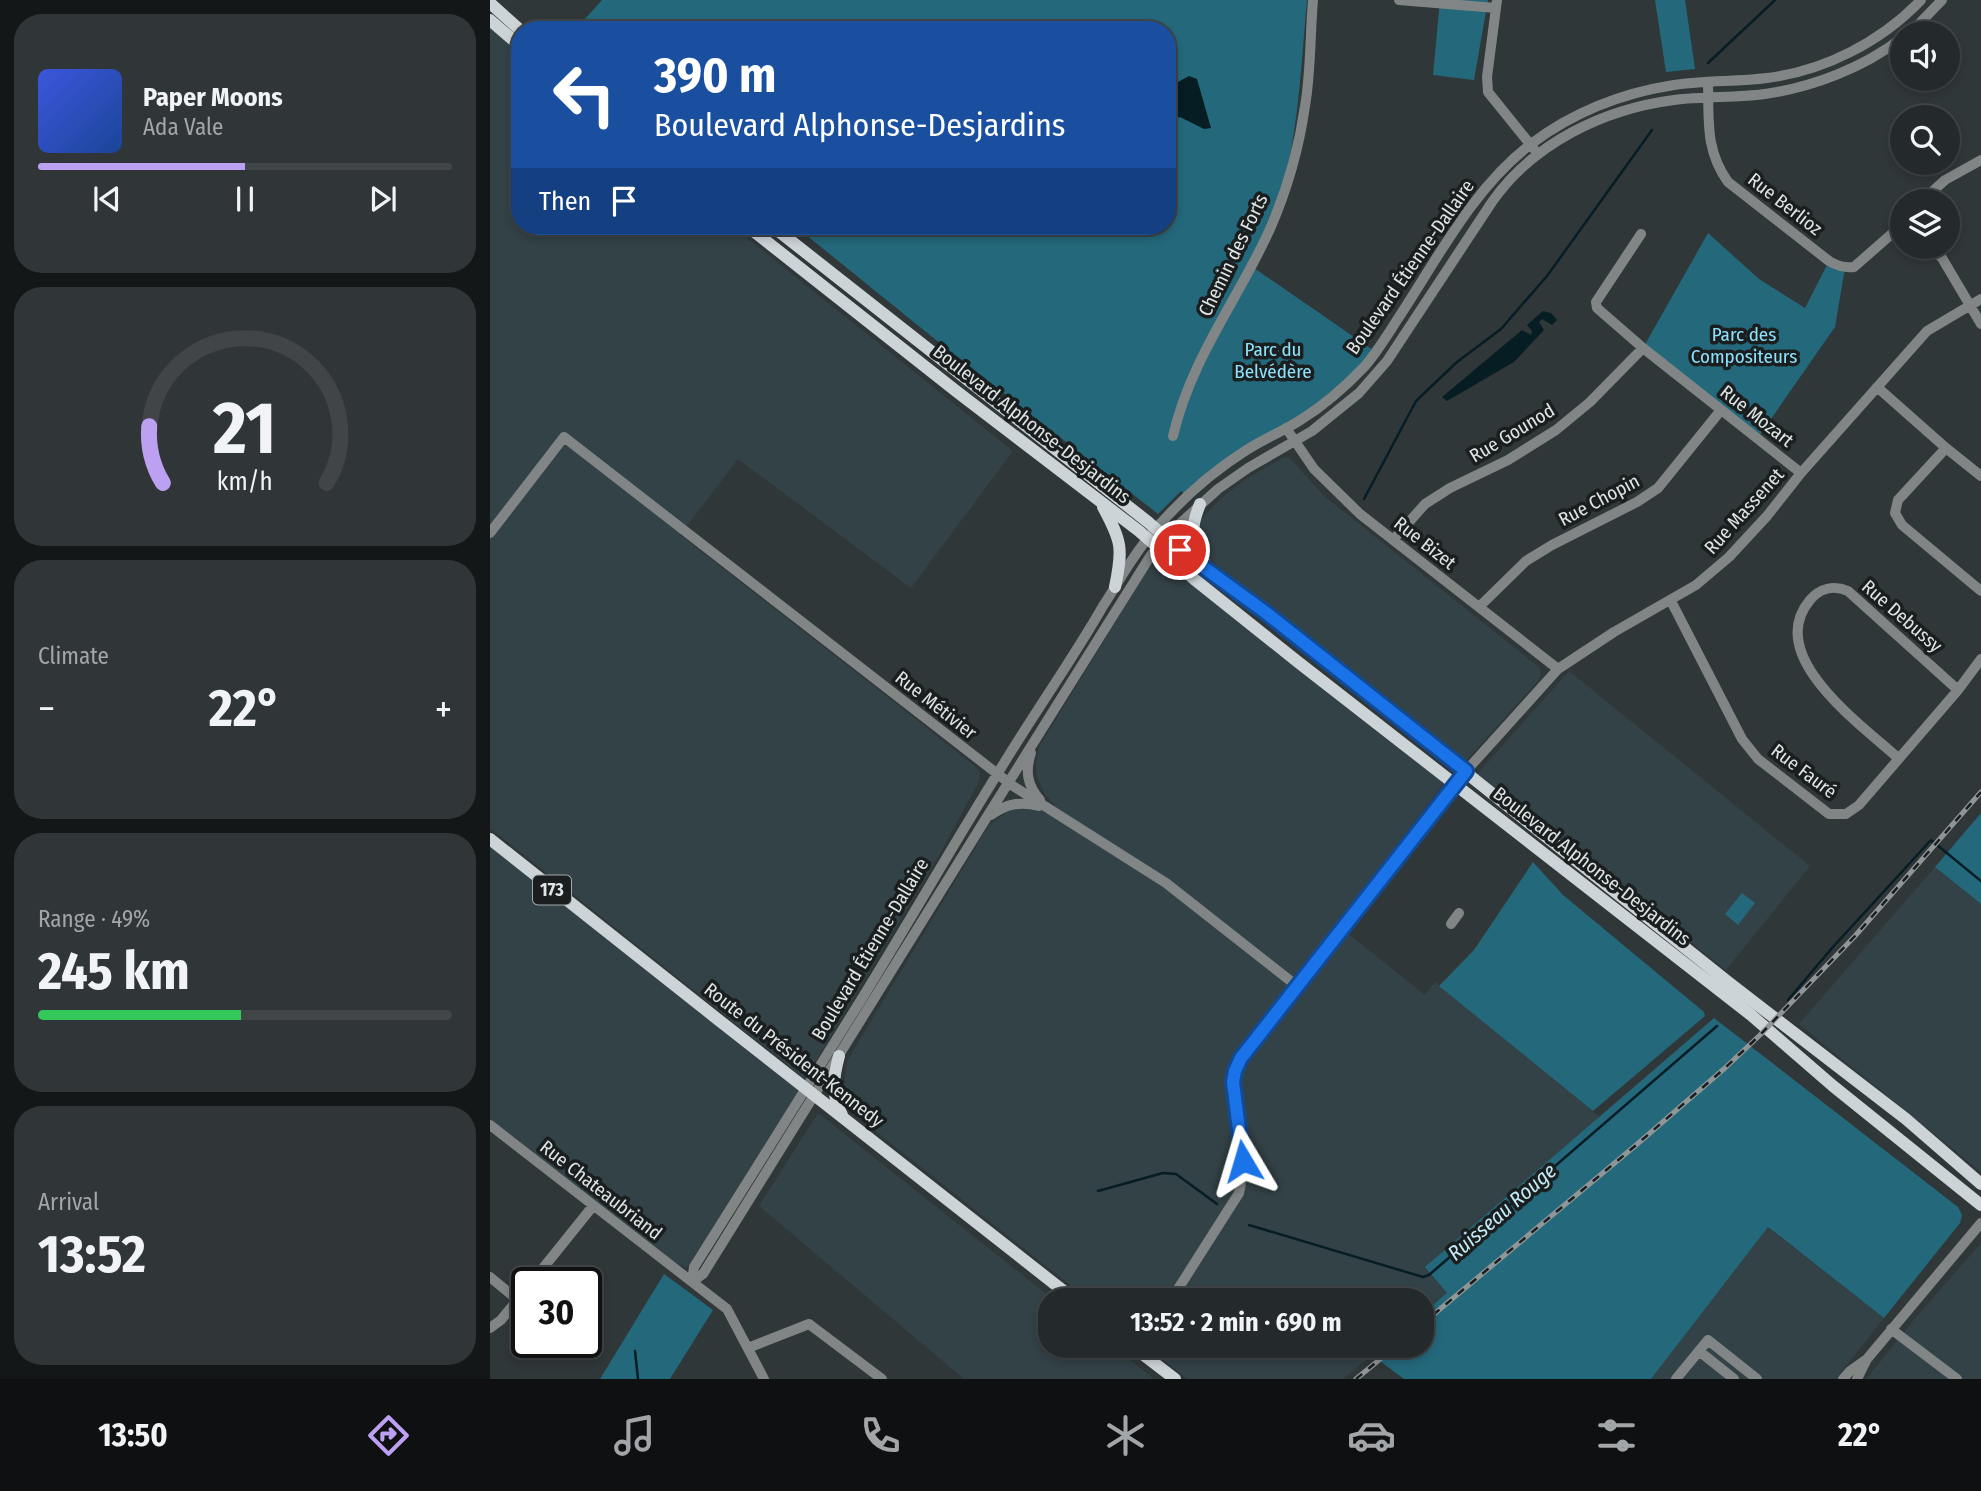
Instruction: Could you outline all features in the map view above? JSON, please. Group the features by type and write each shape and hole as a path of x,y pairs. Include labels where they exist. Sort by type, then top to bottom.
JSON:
{"main road":[{"path":"490,3 511,22"},
{"path":"490,20 511,38"},
{"name":"Boulevard Alphonse-Desjardins","path":"758,235 1100,501 1212,573 1275,620 1728,982 1907,1120 1981,1184"},
{"name":"Boulevard Alphonse-Desjardins","path":"783,235 1156,538 1298,662 1751,1015 1833,1086 1981,1205"},
{"path":"1100,501 1118,534 1121,547 1115,587"},
{"path":"1200,504 1193,526 1194,543 1212,573"},
{"name":"Route du Président-Kennedy","path":"490,839 1060,1288"},
{"path":"839,1056 833,1089 842,1116"},
{"path":"1150,1358 1175,1379"}],"street":[{"name":"Chemin des Forts","path":"1172,436 1179,407 1199,360 1270,229 1293,168 1306,105 1313,0"},
{"path":"1399,0 1497,4 1487,77 1488,92 1538,155"},
{"name":"Boulevard Étienne-Dallaire","path":"692,1282 704,1274 997,773 1115,587 1198,486 1247,450 1324,404 1364,366 1482,192 1505,166 1567,120 1610,101 1661,87 1770,77 1811,68 1855,50 1896,24 1920,0"},
{"path":"1920,21 1942,0"},
{"name":"Boulevard Étienne-Dallaire","path":"811,1091 839,1056 1109,620 1156,538 1248,468 1312,431 1341,409 1378,371 1496,196 1511,179 1538,155 1574,132 1616,113 1658,103 1763,94 1810,84 1854,66 1890,45"},
{"name":"Rue Berlioz","path":"1707,82 1712,154 1728,182 1836,265 1854,267 1890,235"},
{"path":"1935,189 1945,180 1981,160"},
{"name":"Rue Mozart","path":"1641,234 1596,302 1597,308 1643,348 1801,473"},
{"path":"1943,259 1981,324"},
{"name":"Rue Massenet","path":"1179,1288 1239,1193 1243,1178 1243,1161 1233,1082 1241,1058 1455,784 1558,670 1614,632 1696,585 1729,557 1927,331 1981,299"},
{"name":"Rue Gounod","path":"1393,540 1425,504 1450,488 1508,460 1556,430 1590,402 1643,348"},
{"path":"1877,387 1981,476"},
{"name":"Rue Chopin","path":"1479,607 1526,561 1658,488 1721,410"},
{"name":"Rue Bizet","path":"1286,428 1314,469 1360,514 1558,670"},
{"name":"Rue Métivier","path":"490,533 564,437 1008,782 1166,883 1297,986"},
{"path":"1946,448 1898,500 1895,513 1902,524 1981,591"},
{"name":"Rue Debussy","path":"1898,758 1827,694 1811,670 1796,638 1800,612 1812,597 1829,588 1848,591 1958,690"},
{"name":"Rue Fauré","path":"1671,601 1742,739 1758,758 1829,814 1846,814 1859,805 1958,690 1981,659"},
{"path":"1036,738 1029,760 1028,777 1032,791 1047,808"},
{"path":"985,820 996,811 1013,804 1031,804 1047,808"},
{"path":"1451,924 1459,913"},
{"name":"Rue Chateaubriand","path":"490,1125 727,1309 764,1379"},
{"path":"544,1267 593,1206"},
{"path":"1857,1379 1867,1359 1981,1223"},
{"path":"490,1277 511,1294"},
{"path":"490,1328 502,1320 511,1309"},
{"path":"748,1348 809,1324 882,1379"},
{"path":"1891,1329 1956,1379"},
{"path":"1676,1379 1708,1340 1757,1379"},
{"path":"1699,1351 1734,1379"},
{"path":"1843,1379 1867,1359"}],"shaded area":[{"path":"490,28 511,46 511,235 743,235 1013,451 911,588 738,459 680,535 978,769 980,775 942,850 805,1079 490,828"},
{"path":"1189,76 1197,79 1211,128 1204,129 1180,117 1176,118 1176,83"},
{"path":"1543,311 1551,313 1557,320 1552,325 1542,319 1539,322 1544,330 1514,362 1447,401 1442,397 1522,330 1531,335 1532,331 1527,325"},
{"path":"1284,457 1290,458 1324,496 1540,668 1538,681 1463,764 1208,558 1203,550 1200,524 1206,514 1248,478"},
{"path":"1156,556 1444,783 1336,924 1425,995 1435,982 1600,1117 1426,1267 1447,1293 1434,1304 1434,1288 1074,1288 859,1118 847,1104 844,1086 847,1061 989,825 1007,812 1022,808 1050,813 1055,805 1044,793 1037,777 1039,747"},
{"path":"1569,671 1810,866 1726,970 1477,774"},
{"path":"490,846 799,1090 687,1268 672,1261 490,1122"},
{"path":"1935,867 1981,904 1981,1172 1799,1024"},
{"path":"818,1113 1039,1288 1038,1358 1127,1358 1154,1379 964,1379 759,1206"},
{"path":"1767,1227 1884,1318 1836,1379 1651,1379"},
{"path":"1981,1243 1981,1379 1866,1379 1917,1316"},
{"path":"1161,1358 1368,1358 1343,1379 1187,1379"}],"green space":[{"name":"Parc du Belvédère","path":"602,0 1307,0 1300,86 1287,172 1268,232 1251,266 1376,352 1364,366 1286,428 1188,496 1181,491 1158,514 806,235 1176,235 1176,21 583,21"},
{"path":"1440,0 1488,0 1474,80 1433,75"},
{"path":"1655,0 1685,0 1695,69 1666,72"},
{"name":"Parc des Compositeurs","path":"1708,233 1759,279 1805,308 1829,261 1845,268 1835,327 1757,439 1643,348"},
{"path":"1981,813 1981,904 1935,867"},
{"path":"1533,862 1563,895 1704,1012 1705,1016 1593,1111 1439,986 1474,950"},
{"path":"1742,893 1755,903 1738,925 1725,914"},
{"path":"1714,1018 1958,1207 1962,1215 1960,1223 1884,1318 1768,1227 1651,1379 1404,1379 1376,1358 1434,1358 1434,1304 1447,1293 1425,1267"},
{"path":"664,1274 713,1310 670,1379 600,1379"}],"waterway":[{"path":"1708,63 1775,0"},
{"path":"1364,499 1416,401 1457,362 1501,329 1547,276 1652,130"},
{"name":"Ruisseau Rouge","path":"1788,1000 1931,840 1981,881"},
{"name":"Ruisseau Rouge","path":"1249,1225 1423,1277 1429,1275 1717,1026"},
{"name":"Ruisseau Rouge","path":"1098,1191 1163,1173 1176,1174 1217,1204"},
{"path":"635,1351 638,1379"}],"railway":[{"path":"1434,1314 1635,1146 1760,1035 1855,936 1981,792"},
{"path":"1356,1379 1381,1358"}],"route":[{"path":"1180,550 1265,612 1466,771 1241,1058 1233,1082 1243,1161"}]}
